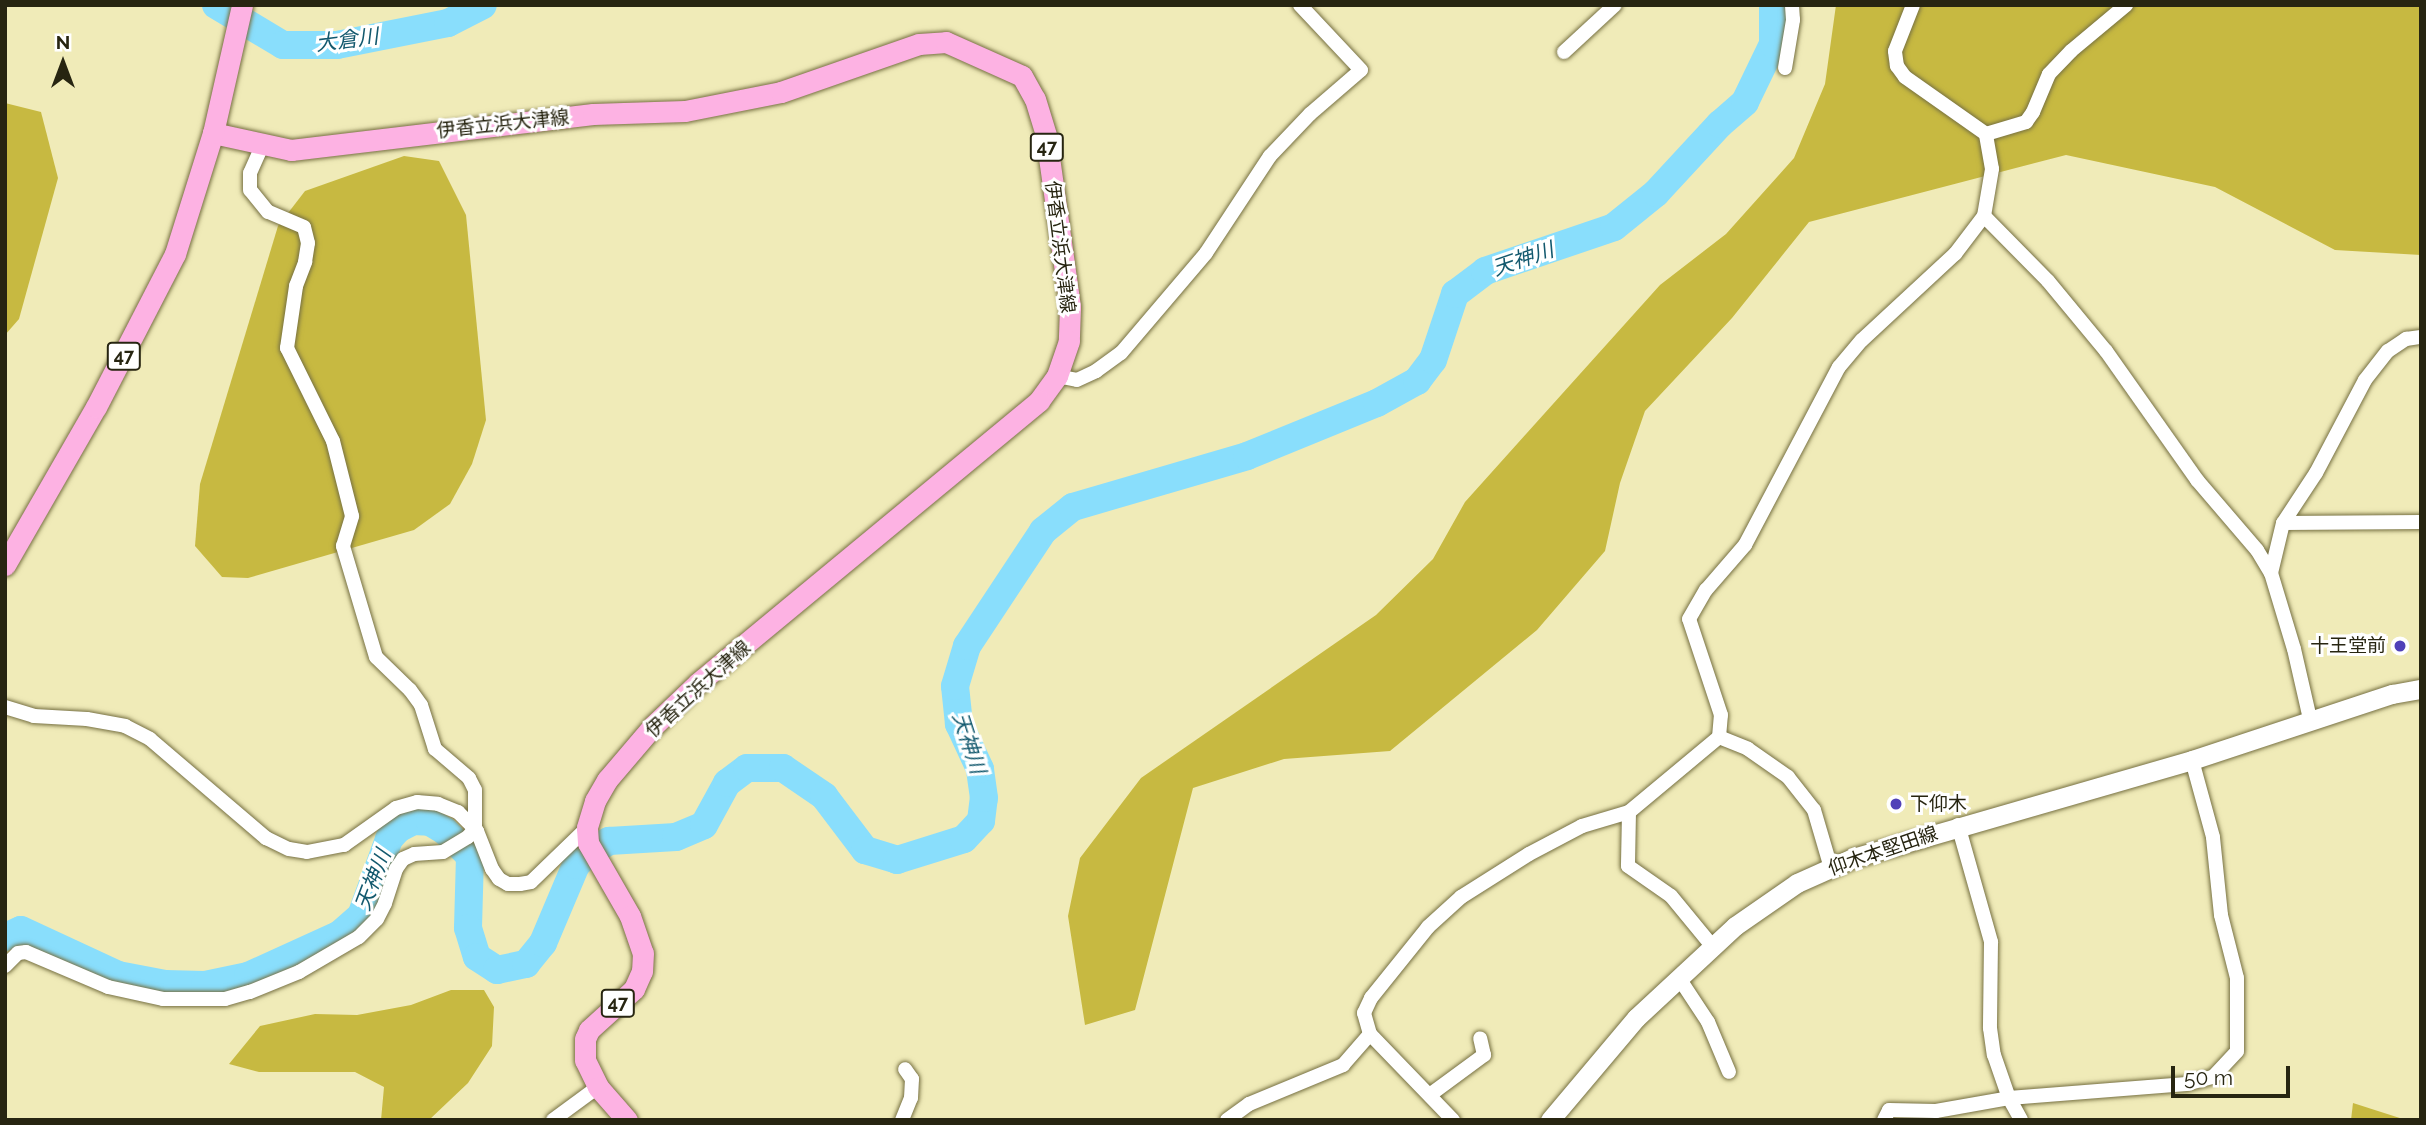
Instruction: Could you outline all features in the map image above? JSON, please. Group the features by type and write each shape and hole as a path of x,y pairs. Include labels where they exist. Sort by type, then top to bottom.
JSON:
{"main road":[{"name":"47","path":"5,565 112,377 175,254 213,133 242,5"},
{"name":"伊香立浜大津線","path":"213,133 291,150 557,118 685,111 781,92 919,44 946,42 1022,76 1035,99 1046,136 1070,307 1069,341 1057,376 1039,401 698,683 653,726 607,780 595,801 587,835"},
{"name":"仰木本堅田線","path":"1550,1120 1636,1018 1735,926 1797,883 1831,868 1958,825 2192,760 2311,723 2392,694 2421,690"},
{"name":"47","path":"587,835 631,916 643,953 642,971 634,989 589,1030 585,1039 585,1060 597,1087 627,1120"}],"street":[{"path":"1057,376 1077,380 1096,371 1121,353 1206,253 1270,156 1310,114 1361,70 1300,5"},
{"path":"1564,52 1615,5"},
{"path":"1785,68 1793,20 1792,5"},
{"path":"1453,1120 1431,1094 1370,1034 1364,1013 1371,998 1428,927 1461,897 1529,854 1582,826 1629,812 1719,737 1721,715 1689,619 1706,590 1745,545 1839,367 1862,340 1955,254 1984,216 1992,169 1986,134 1905,76 1897,66 1895,51 1913,5"},
{"path":"1986,134 2026,122 2033,113 2049,74 2071,51 2126,5"},
{"path":"5,966 18,953 26,953 126,993 170,1000 225,999 268,986 331,955 359,937 377,919 396,869 403,859 414,854 443,852 471,832 475,790 469,778 435,748 421,705 410,690 376,657 343,546 352,516 333,441 287,348 296,286 305,262 308,243 304,227 268,212 250,190 250,173 263,144"},
{"path":"1984,216 2048,281 2106,351 2197,480 2257,550 2271,573 2294,649 2311,723"},
{"path":"2271,573 2283,523 2316,473 2365,380 2388,351 2406,339 2421,337"},
{"path":"2283,523 2421,522"},
{"path":"5,707 34,716 88,719 125,726 149,739 266,838 289,849 307,852 344,845 396,808 417,802 439,804 458,812 499,878 508,884 520,884 531,882 587,835"},
{"path":"1719,737 1748,748 1788,777 1814,810 1831,868"},
{"path":"1884,1120 1889,1110 1936,1111 2009,1098 2186,1084 2213,1077 2237,1051 2237,978 2221,915 2213,837 2192,760"},
{"path":"1629,812 1628,866 1671,896 1713,947"},
{"path":"1958,825 1991,942 1990,1028 1994,1055 2009,1098 2021,1120"},
{"path":"1679,978 1708,1022 1729,1072"},
{"path":"1227,1120 1249,1104 1343,1065 1370,1034"},
{"path":"1431,1094 1484,1055 1480,1038"},
{"path":"902,1120 911,1098 912,1079 905,1069"},
{"path":"554,1120 597,1087"}],"shaded area":[{"path":"1836,5 2421,5 2421,255 2335,250 2215,187 2066,155 1809,222 1732,318 1645,411 1620,483 1605,551 1537,630 1390,751 1284,759 1193,788 1135,1010 1085,1025 1068,916 1080,858 1141,778 1376,615 1433,559 1465,502 1660,285 1726,234 1794,158 1825,84"},
{"path":"5,103 41,112 58,178 19,319 5,335"},
{"path":"404,156 439,161 466,215 486,420 472,464 450,504 414,530 248,578 222,577 195,546 200,484 278,226 305,191"},
{"path":"451,990 484,990 494,1007 492,1046 468,1083 429,1120 381,1120 384,1087 355,1072 259,1072 229,1064 260,1026 315,1014 357,1015 411,1005"},
{"path":"2353,1103 2406,1120 2351,1120"}],"waterway":[{"name":"大倉川","path":"216,5 283,45 337,45 448,23 483,5"},
{"name":"天神川","path":"5,937 21,930 118,975 165,984 205,985 248,976 340,934 361,916 389,839 398,829 413,821 430,822 445,831 470,856 468,928 477,957 497,970 526,964 543,943 576,865 584,857 609,841 676,837 704,825 727,783 747,768 783,768 824,796 865,850 897,860 964,839 981,821 984,798 980,769 959,724 955,686 967,646 1043,531 1073,507 1247,456 1377,403 1417,381 1433,360 1455,294 1485,271 1614,227 1656,193 1720,124 1745,102 1773,44 1773,5"}],"place":[{"name":"十王堂前","path":"2400,646"},
{"name":"下仰木","path":"1896,804"}]}
